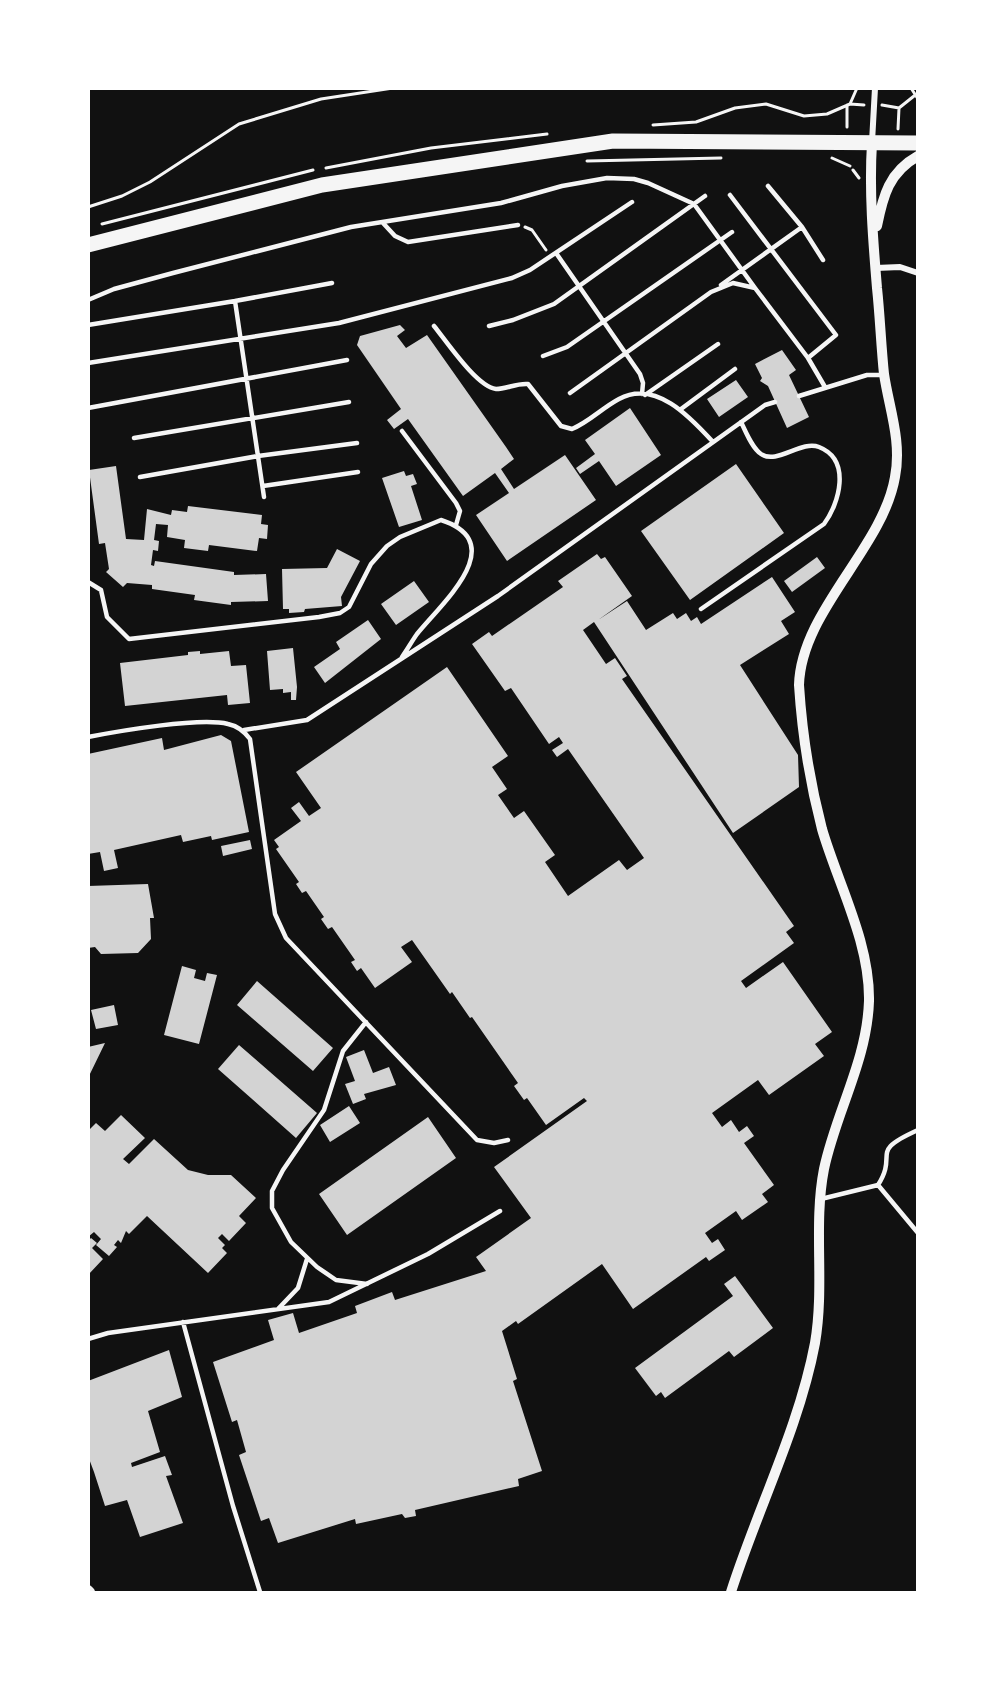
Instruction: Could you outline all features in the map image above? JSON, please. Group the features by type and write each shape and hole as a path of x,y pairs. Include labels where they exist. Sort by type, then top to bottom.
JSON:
{"main road":[{"path":"88,245 322,185 613,141 918,143"}],"street":[{"path":"730,1593 793,1421 814,1346 821,1278 821,1199 829,1149 853,1084 863,1045 869,1000 863,961 822,829 800,705 800,670 808,640 884,509 895,478 898,448 885,375 870,170 875,88"},
{"path":"874,241 884,194 891,179 906,163 918,156"},
{"path":"876,268 900,267 918,273"}],"lane":[{"path":"88,300 114,289 351,227 501,203 562,186 607,178 634,179 694,204 808,358 825,387"},
{"path":"768,186 802,227 823,260"},
{"path":"730,195 836,335 808,358"},
{"path":"489,326 534,313 554,304 705,196"},
{"path":"88,363 339,323 512,278 556,253 632,202"},
{"path":"383,223 395,236 408,242 518,225"},
{"path":"570,393 802,227"},
{"path":"543,356 567,347 732,232"},
{"path":"556,253 640,374 644,383 644,394"},
{"path":"88,325 332,283"},
{"path":"711,292 733,283 755,288"},
{"path":"235,301 264,497"},
{"path":"434,326 481,383 495,389 515,383 528,384 561,426 572,429 622,397 644,394 718,344"},
{"path":"88,408 347,360"},
{"path":"681,409 735,369"},
{"path":"799,396 867,375 885,375"},
{"path":"644,394 681,409 713,442"},
{"path":"134,438 349,402"},
{"path":"88,736 121,730 201,723 226,723 244,730 307,720 498,596 765,405 775,402"},
{"path":"701,609 824,524 833,512 837,499 839,472 826,452 818,446 808,446 770,457 761,454 741,423"},
{"path":"402,430 456,503 460,511 456,525"},
{"path":"140,477 258,456 357,443"},
{"path":"263,486 358,472"},
{"path":"88,582 101,590 107,617 129,639 340,613 349,607 370,564 387,546 400,537 441,519 456,525 467,534 470,545 468,570 445,604 417,634 400,660"},
{"path":"244,730 250,739 256,798 275,914 286,938 477,1140 494,1143 508,1140"},
{"path":"366,1022 342,1051 324,1110 283,1170 272,1191 272,1208 291,1242 308,1259 336,1280 367,1284"},
{"path":"821,1199 878,1185 886,1173 885,1152 892,1141 918,1131"},
{"path":"878,1185 918,1233"},
{"path":"88,1339 108,1333 329,1302 428,1254 500,1211"},
{"path":"277,1310 298,1288 308,1259"},
{"path":"183,1322 233,1506 260,1593"}],"path":[{"path":"88,207 122,196 150,182 239,124 321,99 393,88"},
{"path":"850,104 857,88"},
{"path":"899,108 916,98 911,88"},
{"path":"891,105 899,108"},
{"path":"899,108 899,120"},
{"path":"824,156 850,166"},
{"path":"581,162 725,158"},
{"path":"518,225 532,230 550,256"}],"building":[{"path":"400,325 405,330 397,336 406,348 427,335 506,447 514,459 501,469 514,489 565,455 596,500 507,561 476,515 509,493 495,473 463,496 408,419 394,429 387,420 401,409 357,345 360,336"},
{"path":"782,350 796,370 789,375 809,417 787,428 768,386 760,381 762,378 755,364"},
{"path":"736,380 748,397 719,417 707,399"},
{"path":"630,408 661,455 616,486 599,461 580,474 576,468 595,454 585,440"},
{"path":"736,464 784,533 690,600 641,531"},
{"path":"116,466 126,539 144,540 147,509 171,515 172,510 187,512 188,506 262,515 261,524 268,525 267,539 259,538 257,551 209,545 208,551 184,548 185,540 167,537 168,525 156,524 154,540 159,541 158,551 153,550 151,565 154,566 155,561 234,572 234,575 266,574 268,601 231,602 231,605 194,600 195,595 152,589 152,585 127,583 123,587 106,572 109,569 105,543 99,544 89,470"},
{"path":"404,471 406,476 413,474 417,484 411,486 422,520 399,527 382,478"},
{"path":"337,549 360,561 341,597 342,606 305,609 304,612 289,613 289,609 283,609 282,569 327,568"},
{"path":"597,554 601,559 605,557 632,596 598,620 627,601 646,630 673,613 677,619 686,613 691,621 697,617 701,624 772,577 795,612 781,621 789,634 740,665 798,755 799,787 733,833 594,622 583,630 606,664 615,658 627,676 622,679 794,926 786,932 794,943 741,981 746,988 783,962 832,1032 815,1044 824,1056 769,1095 758,1080 712,1113 722,1127 731,1120 739,1132 747,1126 754,1136 744,1143 774,1185 762,1194 768,1202 742,1220 736,1211 705,1233 712,1243 718,1239 725,1250 709,1261 706,1257 633,1309 602,1264 518,1324 516,1321 502,1331 517,1379 513,1381 542,1471 518,1479 519,1486 415,1510 416,1516 405,1518 402,1514 356,1524 355,1519 278,1543 269,1518 261,1521 239,1455 246,1452 237,1420 232,1422 213,1362 274,1340 268,1320 293,1313 299,1333 357,1313 355,1306 392,1292 395,1300 486,1271 476,1257 531,1218 494,1167 587,1101 584,1098 546,1125 527,1098 524,1100 514,1086 518,1083 472,1017 470,1018 452,992 450,994 412,940 401,947 412,962 375,988 361,968 357,971 351,962 355,960 332,927 328,929 321,919 324,917 306,891 302,893 296,884 299,882 276,849 279,847 274,840 301,821 291,808 299,802 309,816 321,808 296,772 447,667 508,756 492,767 507,789 498,795 514,818 524,811 555,855 545,862 568,896 619,860 627,870 644,858 568,749 557,757 552,750 563,743 559,737 549,744 511,688 505,691 472,644 489,632 492,636 563,587 558,581"},
{"path":"817,557 825,568 792,592 784,581"},
{"path":"414,581 429,602 396,625 381,604"},
{"path":"368,620 381,639 325,683 314,667 340,649 336,642"},
{"path":"293,648 296,700 291,700 291,692 283,693 283,689 270,690 267,651"},
{"path":"200,651 200,654 229,651 231,666 246,665 250,703 228,705 227,695 125,706 120,663 188,655 188,652"},
{"path":"221,735 231,741 249,832 212,840 211,836 183,842 181,835 114,850 118,868 104,871 100,852 88,854 88,754 162,738 164,750"},
{"path":"250,840 252,849 223,856 221,846"},
{"path":"148,884 154,918 150,918 151,939 138,953 101,954 95,947 88,948 88,886"},
{"path":"182,966 196,970 194,978 205,981 207,973 217,975 199,1044 164,1035"},
{"path":"257,981 333,1048 313,1071 237,1005"},
{"path":"114,1005 118,1025 96,1029 91,1010"},
{"path":"105,1043 88,1078 88,1047"},
{"path":"239,1045 317,1113 296,1138 218,1069"},
{"path":"364,1050 373,1073 389,1067 396,1085 364,1094 366,1099 353,1104 345,1084 355,1081 346,1057"},
{"path":"349,1106 360,1123 330,1142 320,1125"},
{"path":"121,1115 145,1138 123,1159 129,1164 154,1139 188,1170 208,1175 231,1175 256,1198 239,1216 246,1223 229,1241 222,1234 218,1238 225,1245 222,1248 227,1253 208,1273 147,1216 129,1234 126,1231 121,1243 118,1240 114,1245 117,1247 109,1256 96,1245 101,1239 94,1232 88,1237 88,1131 96,1123 105,1131"},
{"path":"428,1117 456,1158 347,1235 319,1194"},
{"path":"91,1238 97,1243 92,1248 103,1259 88,1275 88,1241"},
{"path":"735,1276 773,1328 734,1357 729,1351 665,1398 661,1392 656,1396 635,1368 733,1296 724,1284"},
{"path":"169,1350 182,1397 148,1411 160,1452 131,1463 132,1467 165,1456 172,1475 166,1476 183,1523 140,1537 127,1500 105,1506 88,1456 88,1381"}]}
